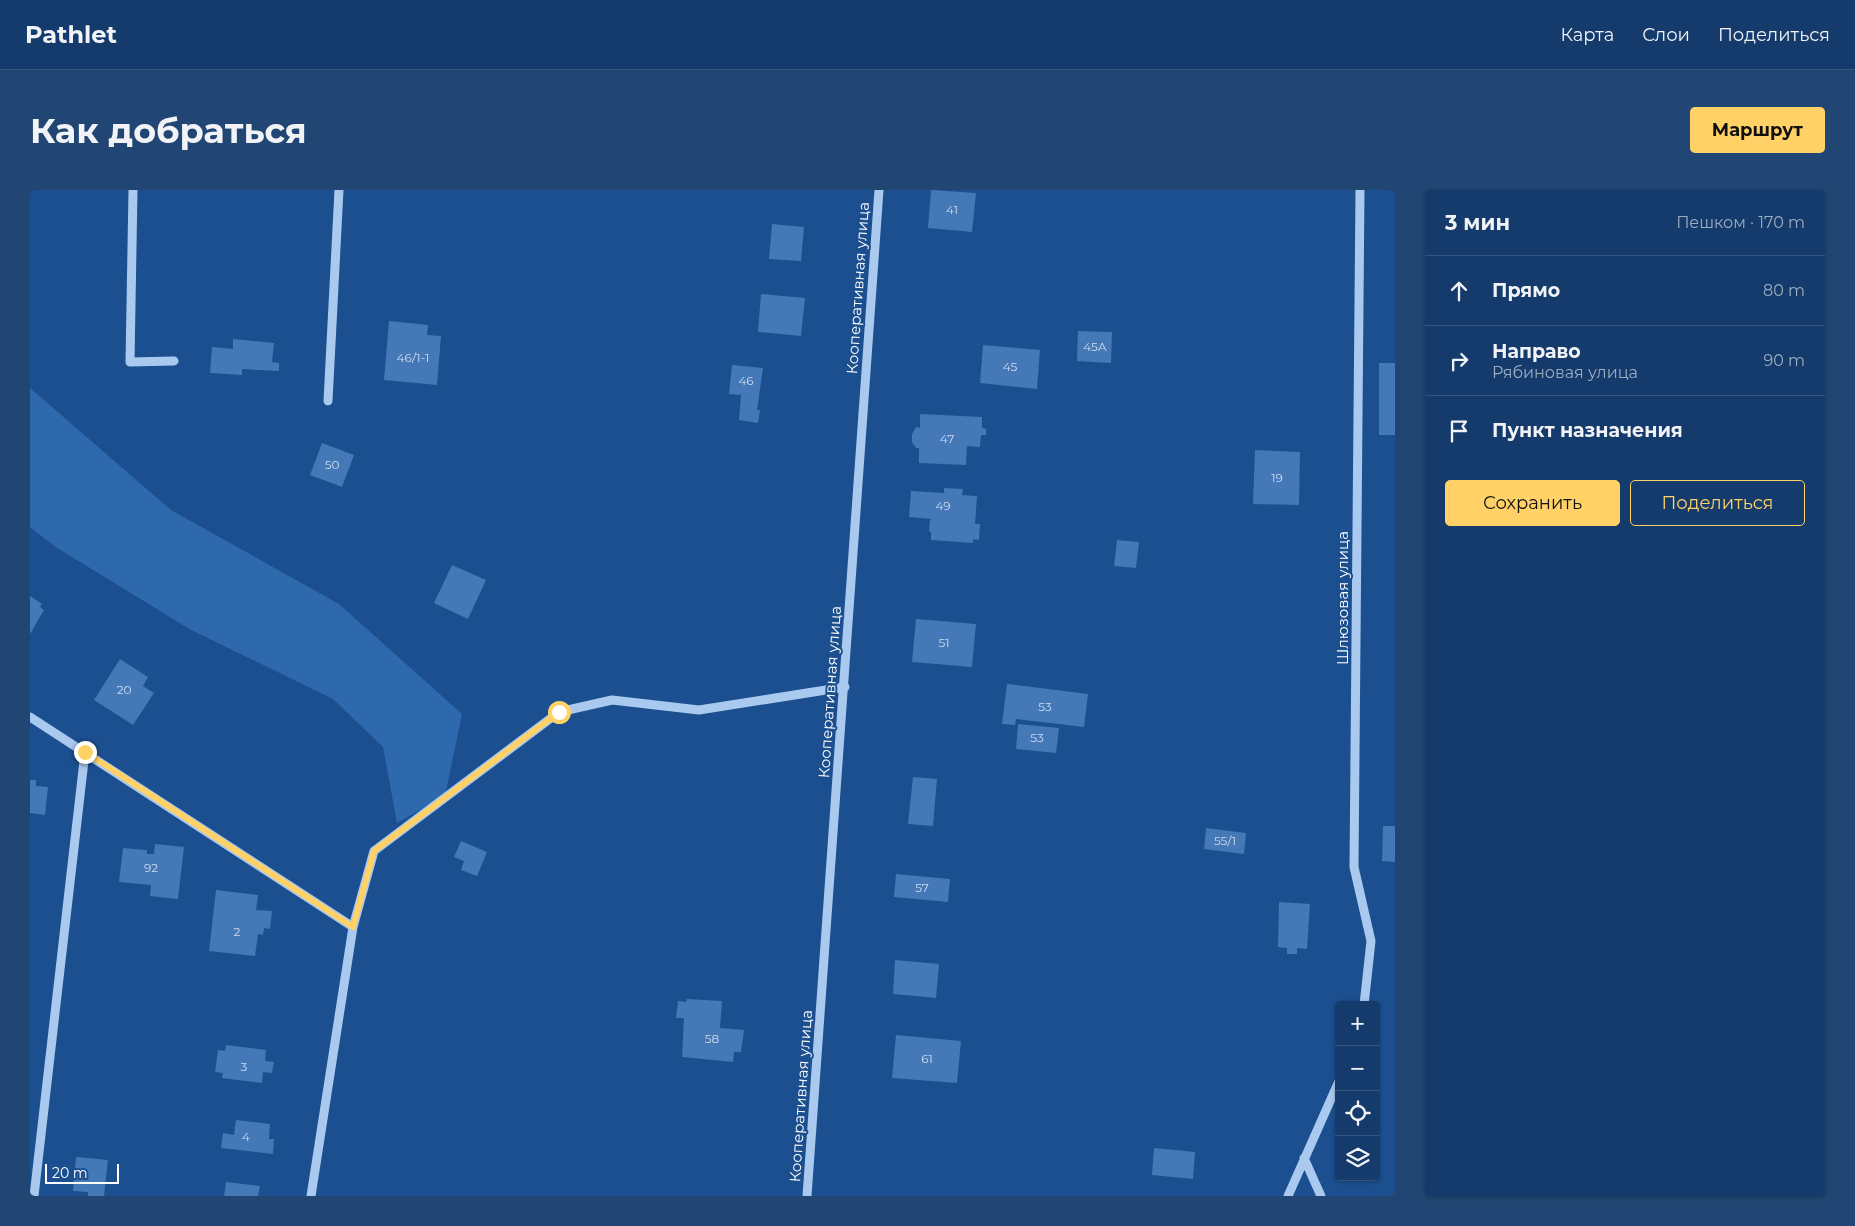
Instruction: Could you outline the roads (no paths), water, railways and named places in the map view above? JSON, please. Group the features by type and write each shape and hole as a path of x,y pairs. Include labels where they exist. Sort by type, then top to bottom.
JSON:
{"street":[{"path":"133,190 130,362 174,361"},
{"path":"328,401 339,190"},
{"name":"Кооперативная улица","path":"807,1196 845,687 879,190"},
{"name":"Шлюзовая улица","path":"1360,190 1354,867 1371,941 1364,1001"},
{"path":"311,1196 353,927 374,851 559,712 612,700 699,710 845,687"},
{"path":"30,718 353,927"},
{"path":"34,1196 85,752"},
{"path":"1288,1196 1335,1090"},
{"path":"1304,1158 1321,1196"}]}
